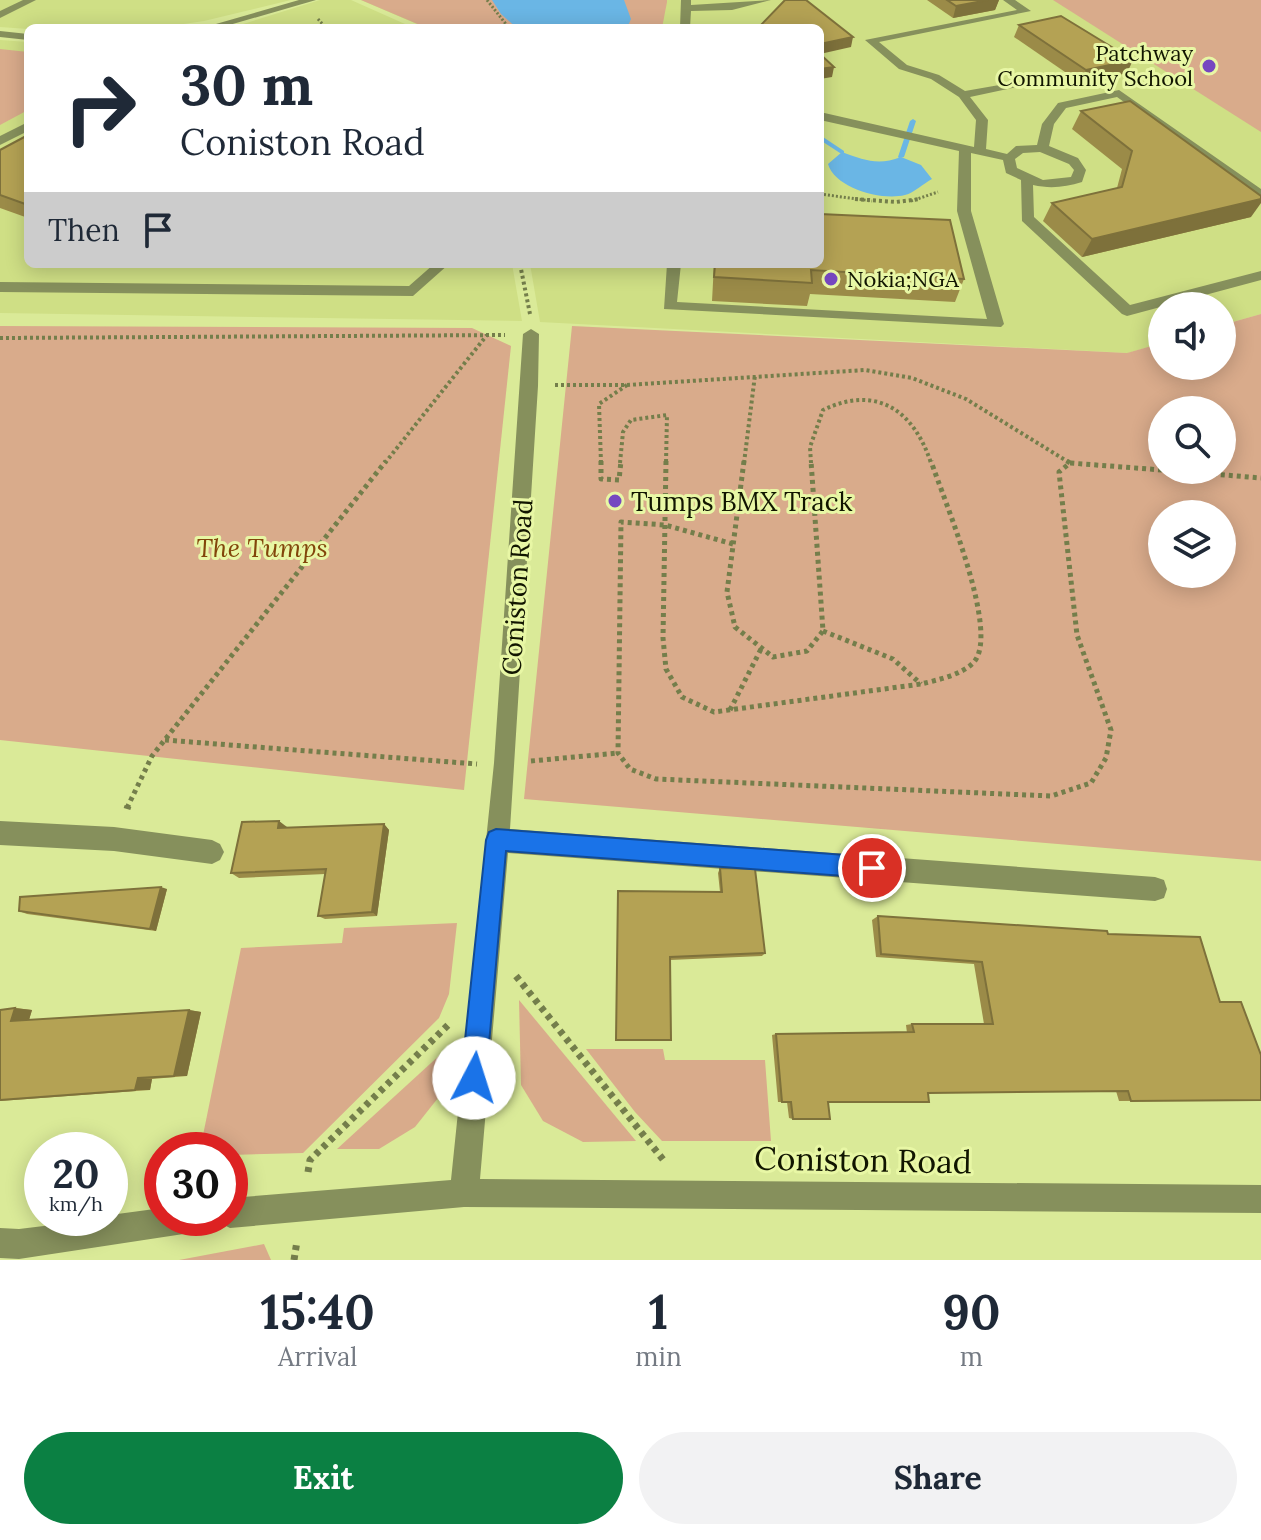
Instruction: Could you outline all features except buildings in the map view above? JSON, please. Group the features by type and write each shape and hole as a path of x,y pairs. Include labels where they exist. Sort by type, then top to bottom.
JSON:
{"street":[{"path":"0,15 31,0"},
{"path":"222,24 311,0"},
{"path":"685,24 687,4 732,7 766,0"},
{"path":"674,268 669,306 996,324 964,211 963,177 982,120 963,95 935,77 903,67 870,40 1026,11 1008,0"},
{"path":"0,34 24,37"},
{"path":"963,95 1046,78"},
{"path":"1042,148 1048,124 1062,105 1119,93 1261,195"},
{"path":"824,117 1009,158"},
{"path":"0,141 24,128"},
{"path":"1042,148 1074,161 1080,170 1077,179 1064,184 1027,180 1011,170 1009,158 1020,149 1042,148"},
{"path":"1027,180 1027,218 1127,311 1261,275"},
{"path":"0,287 413,291 438,268"},
{"name":"Coniston Road","path":"464,1193 505,763 531,334"},
{"path":"0,833 114,839 212,852"},
{"path":"496,840 1155,889"},
{"name":"Coniston Road","path":"248,1211 464,1193 1261,1199"},
{"path":"12,1249 144,1226"}],"path":[{"path":"487,0 506,24"},
{"path":"824,194 907,202 927,199 963,177"},
{"path":"0,338 531,334 529,302 521,268"},
{"path":"114,839 152,756 487,335"},
{"path":"530,386 627,385 865,370 912,378 966,399 1070,463 1148,469"},
{"path":"627,385 599,404 601,479 619,480 623,432 631,420 667,415 666,669 682,697 714,712 921,684 946,677 973,663 982,645 983,627 978,603 922,435 896,409 869,399 842,401 823,410 810,447 823,631 807,651 773,657 735,627 727,592 755,375"},
{"path":"733,544 665,525 621,522 618,753 630,769 656,779 1051,796 1091,783 1106,758 1111,730 1077,635 1058,491 1059,472 1070,463"},
{"path":"1236,476 1261,478"},
{"path":"823,631 893,659 921,684"},
{"path":"730,710 761,649"},
{"path":"165,740 467,765 618,753"},
{"path":"487,939 691,1194"},
{"path":"294,1260 310,1160 481,992"}],"shaded area":[{"path":"0,0 291,0 183,24 24,24 24,29 0,27"},
{"path":"320,0 351,0 405,24 243,24"},
{"path":"361,0 1261,0 1261,314 1236,321 1236,292 1148,292 1148,347 1128,353 540,322 531,268 824,268 824,24 417,24"},
{"path":"0,40 24,42 24,268 513,268 522,321 0,313"}],"green space":[{"path":"361,0 667,0 663,24 418,24"},
{"name":"Patchway Community School","path":"1053,0 1261,0 1261,132"},
{"path":"0,49 24,52 24,112 0,125"},
{"path":"1261,314 1261,861 524,799 572,326 1127,353 1148,347 1148,380 1236,380 1236,321"},
{"name":"The Tumps","path":"0,326 472,328 511,346 464,790 0,740"},
{"path":"457,923 449,994 439,1018 303,1153 248,1155 248,1132 204,1132 241,948 342,943 344,928"},
{"path":"519,1000 636,1141 583,1142 543,1121 521,1085"},
{"path":"454,1042 450,1069 438,1098 415,1127 379,1149 337,1149"},
{"path":"586,1049 663,1049 665,1060 765,1060 771,1141 662,1141"},
{"path":"264,1244 271,1260 179,1260"}],"water":[{"path":"492,0 624,0 631,19 629,24 512,24"},
{"path":"842,152 878,161 901,157 921,165 932,179 905,195 884,196 860,191 840,180 828,164"}],"waterway":[{"path":"901,157 913,121"},
{"path":"824,140 842,152"}],"place":[{"name":"Patchway Community School","path":"1209,66"},
{"name":"Nokia;NGA","path":"831,279"},
{"name":"Tumps BMX Track","path":"615,501"}],"route":[{"path":"474,1078 496,840 872,868"}]}
